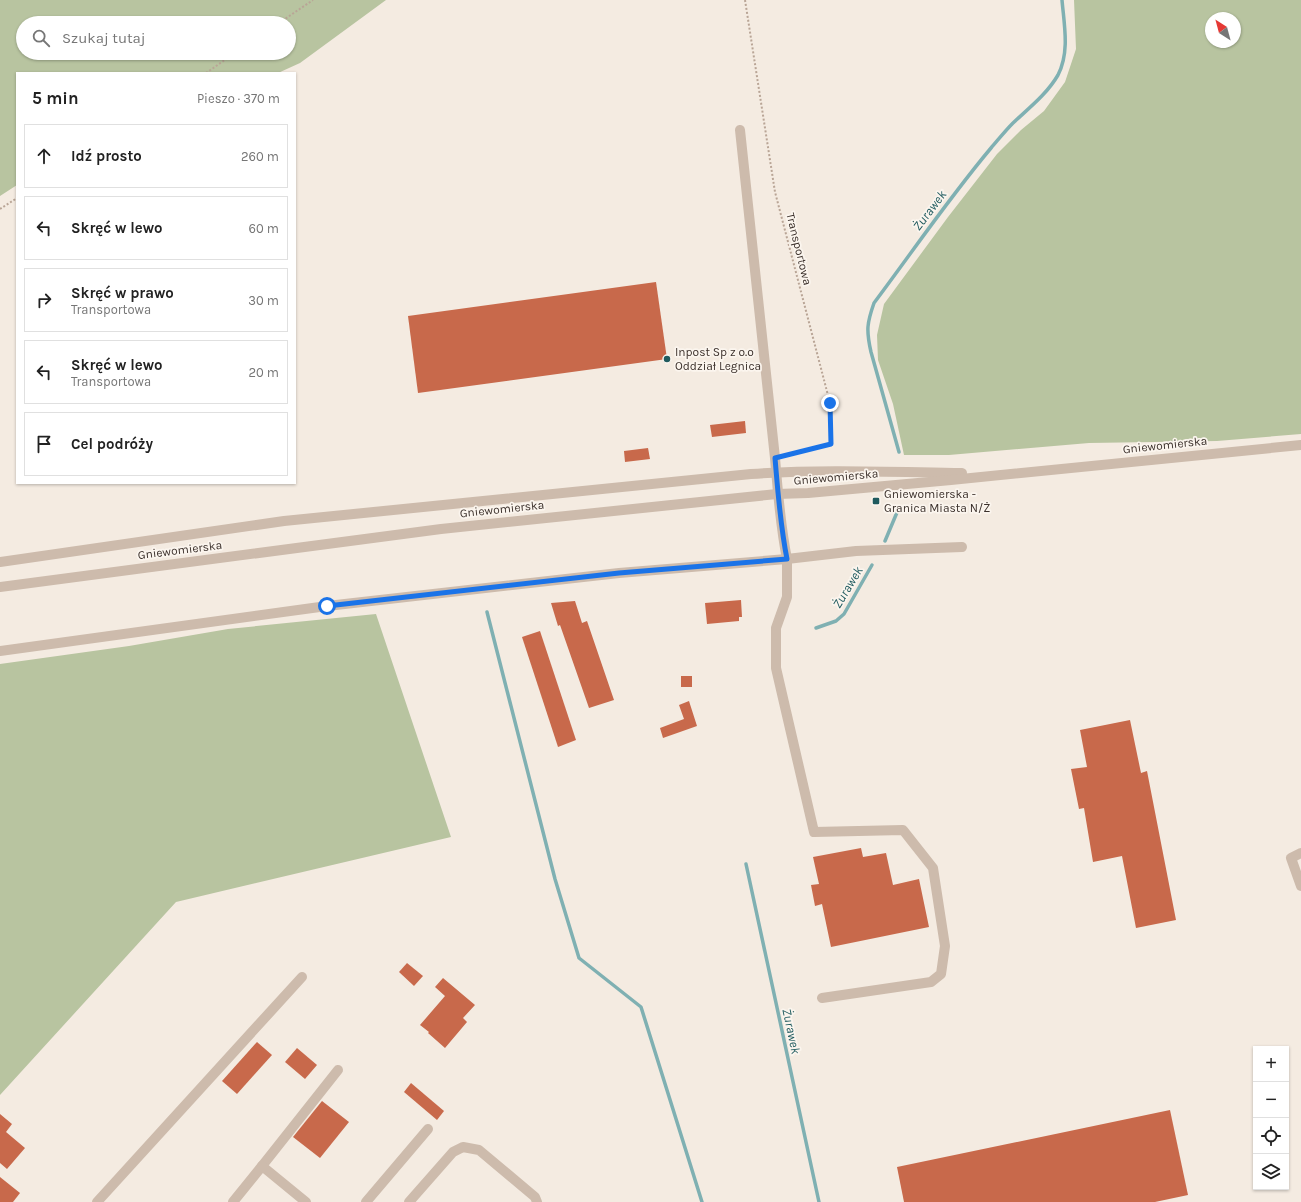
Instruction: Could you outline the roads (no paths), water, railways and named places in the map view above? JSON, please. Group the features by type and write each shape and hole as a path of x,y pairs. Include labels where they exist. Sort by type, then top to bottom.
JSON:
{"street":[{"path":"740,130 775,458 781,531 787,559 786,597 776,628 776,668 814,832 902,830 933,868 945,946 942,974 931,982 822,998"},
{"name":"Gniewomierska","path":"0,586 441,529 777,494 808,493 1301,445"},
{"name":"Gniewomierska","path":"0,562 284,521 776,472 1008,473"},
{"path":"0,650 327,606 619,573 787,559 856,551 962,548"},
{"path":"1301,853 1291,858 1301,886"},
{"path":"97,1202 302,977"},
{"path":"232,1202 338,1070"},
{"path":"366,1202 428,1129"},
{"path":"408,1202 453,1152 462,1147 478,1150 535,1197 537,1202"},
{"path":"262,1166 306,1202"}],"waterway":[{"name":"Żurawek","path":"899,452 869,344 868,327 874,303 946,205 991,148 1010,126 1043,95 1054,82 1062,66 1065,47 1065,28 1062,0"},
{"name":"Żurawek","path":"885,541 898,510"},
{"name":"Żurawek","path":"816,628 836,621 844,614 872,565"},
{"path":"487,612 555,879 579,958 641,1007 702,1202"},
{"name":"Żurawek","path":"746,864 819,1202"}],"place":[{"name":"Inpost Sp z o.o Oddział Legnica","path":"667,359"},
{"name":"Gniewomierska - Granica Miasta N/Ż","path":"876,501"}]}
